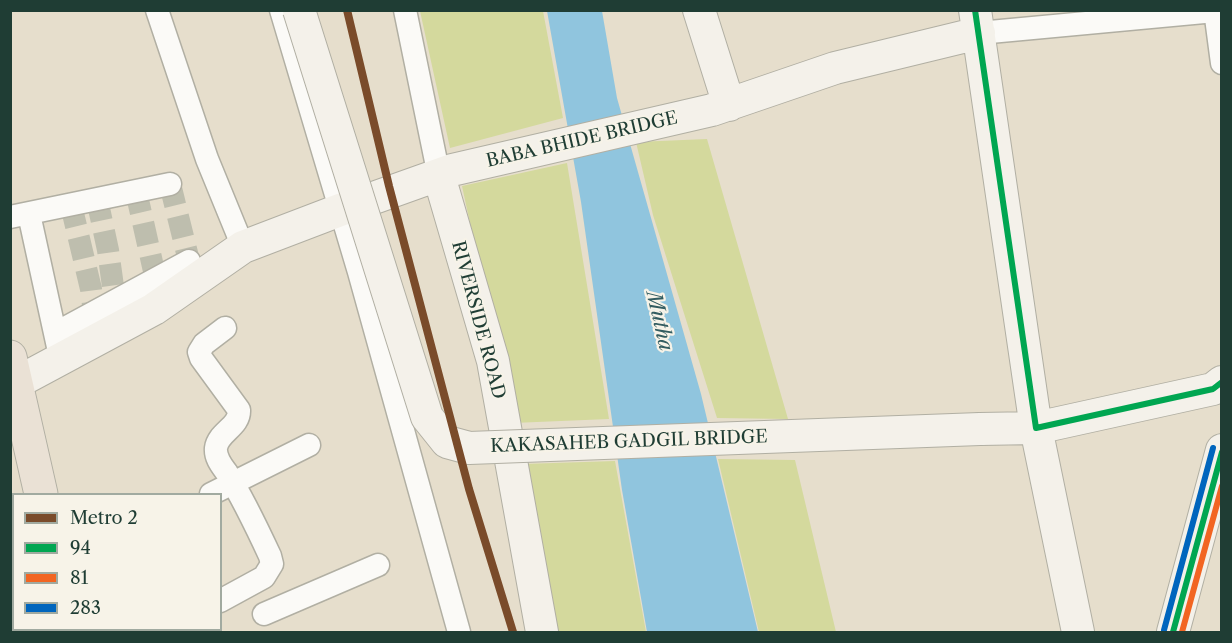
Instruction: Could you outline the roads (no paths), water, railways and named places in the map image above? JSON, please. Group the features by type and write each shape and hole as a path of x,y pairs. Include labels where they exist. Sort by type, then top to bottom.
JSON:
{"main road":[{"path":"13,370 41,493"}],"street":[{"path":"157,10 174,93 207,159 243,247"},
{"path":"281,10 359,272 459,633"},
{"name":"KAKASAHEB GADGIL BRIDGE","path":"299,10 428,417 447,442 469,448 1036,428 1213,388 1221,382"},
{"name":"RIVERSIDE ROAD","path":"405,10 493,361 542,633"},
{"path":"699,10 720,107"},
{"path":"1215,11 1221,63"},
{"path":"1078,633 1036,428 977,22 1221,12"},
{"name":"BABA BHIDE BRIDGE","path":"13,370 58,346 154,309 243,247 340,210 446,173 720,107 977,22"},
{"path":"170,184 20,215 58,346 189,261"},
{"path":"222,600 264,577 272,564 243,498 219,461 216,446 221,437 240,417 239,410 201,358 199,351 204,344 225,328"},
{"path":"215,493 309,445"},
{"path":"1173,633 1221,450"},
{"path":"249,585 269,623 378,565"}],"water":[{"name":"Mutha","path":"547,11 602,11 617,98 701,394 758,632 647,632 622,490 581,202"}],"tunnel":[{"path":"170,184 189,261"},
{"path":"136,191 156,280"},
{"path":"97,199 108,250 115,301"},
{"path":"71,205 91,289 94,313"}],"metro line":[{"name":"2","path":"347,10 389,186 469,489 513,632"}]}
